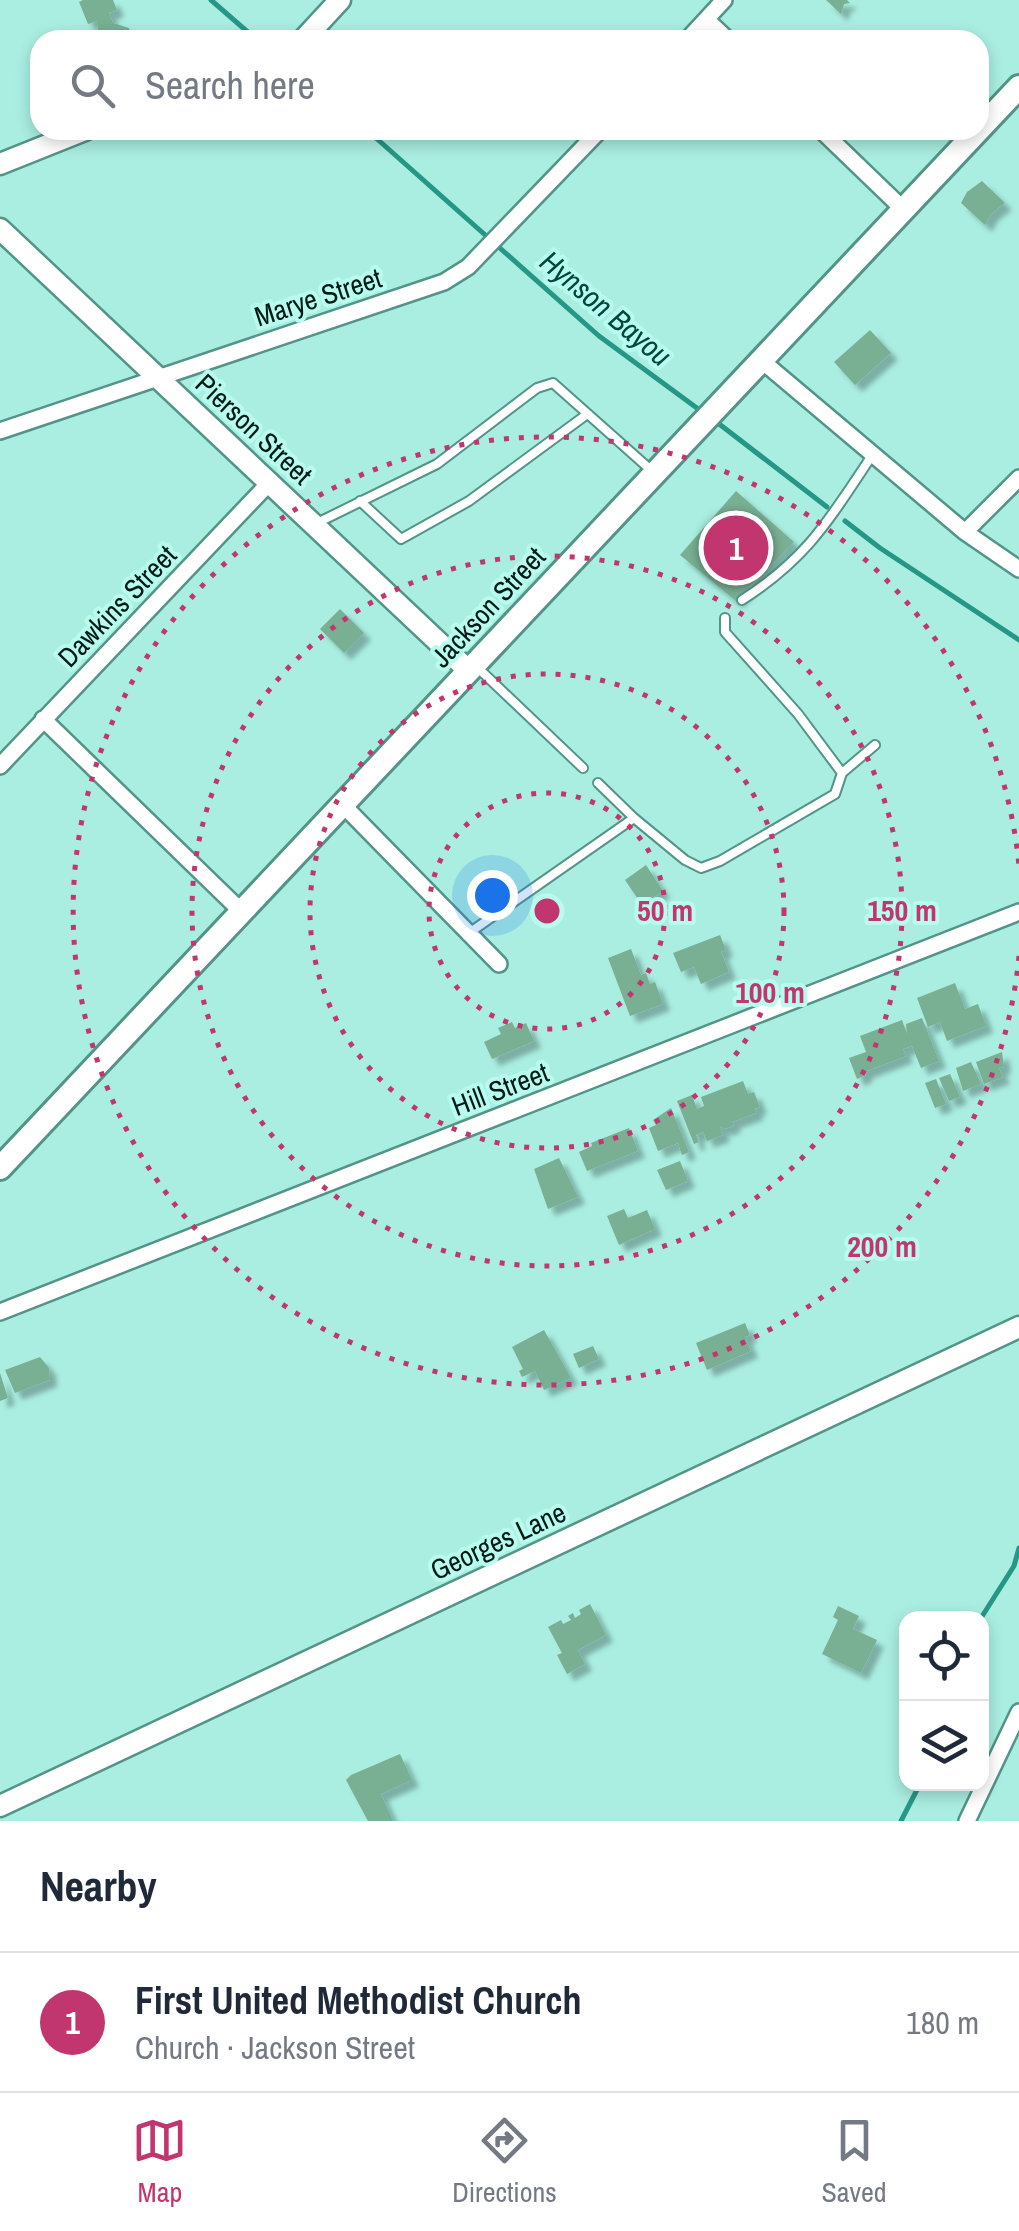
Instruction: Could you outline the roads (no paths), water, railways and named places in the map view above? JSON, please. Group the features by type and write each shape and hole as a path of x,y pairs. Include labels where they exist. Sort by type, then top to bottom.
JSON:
{"main road":[{"name":"Jackson Street","path":"989,120 1019,88"},
{"name":"Jackson Street","path":"0,1168 970,140"}],"street":[{"path":"312,30 340,0"},
{"path":"698,30 724,0"},
{"path":"707,20 718,30"},
{"path":"0,164 60,140"},
{"name":"Marye Street","path":"0,431 444,282 468,268 590,140"},
{"path":"831,140 904,210"},
{"name":"Pierson Street","path":"0,229 472,668"},
{"path":"762,361 965,532 1019,569"},
{"path":"965,532 1019,478"},
{"name":"Dawkins Street","path":"0,766 271,482"},
{"path":"43,719 242,912"},
{"path":"344,806 499,964"},
{"name":"Hill Street","path":"0,1312 1019,912"},
{"name":"Georges Lane","path":"0,1806 1019,1326"},
{"path":"967,1821 1012,1743 1019,1712"}],"lane":[{"path":"315,524 436,464 536,388 552,383 654,472"},
{"path":"360,500 401,539 470,501 586,415"},
{"path":"742,600 778,577 814,542 872,454"},
{"path":"725,618 725,632 798,714 842,773"},
{"path":"472,668 583,768"},
{"path":"598,783 634,818 685,860 701,868 720,861 835,794 842,773 875,745"},
{"path":"469,934 634,818"}],"waterway":[{"name":"Hynson Bayou","path":"211,0 246,30"},
{"name":"Hynson Bayou","path":"378,140 599,336 705,414"},
{"name":"Hynson Bayou","path":"714,420 827,507"},
{"name":"Hynson Bayou","path":"845,521 1019,640"},
{"name":"Hynson Bayou","path":"985,1611 1014,1566 1019,1548"},
{"name":"Hynson Bayou","path":"901,1821 916,1791"}],"place":[{"name":"First United Methodist Church","path":"736,548"}]}
